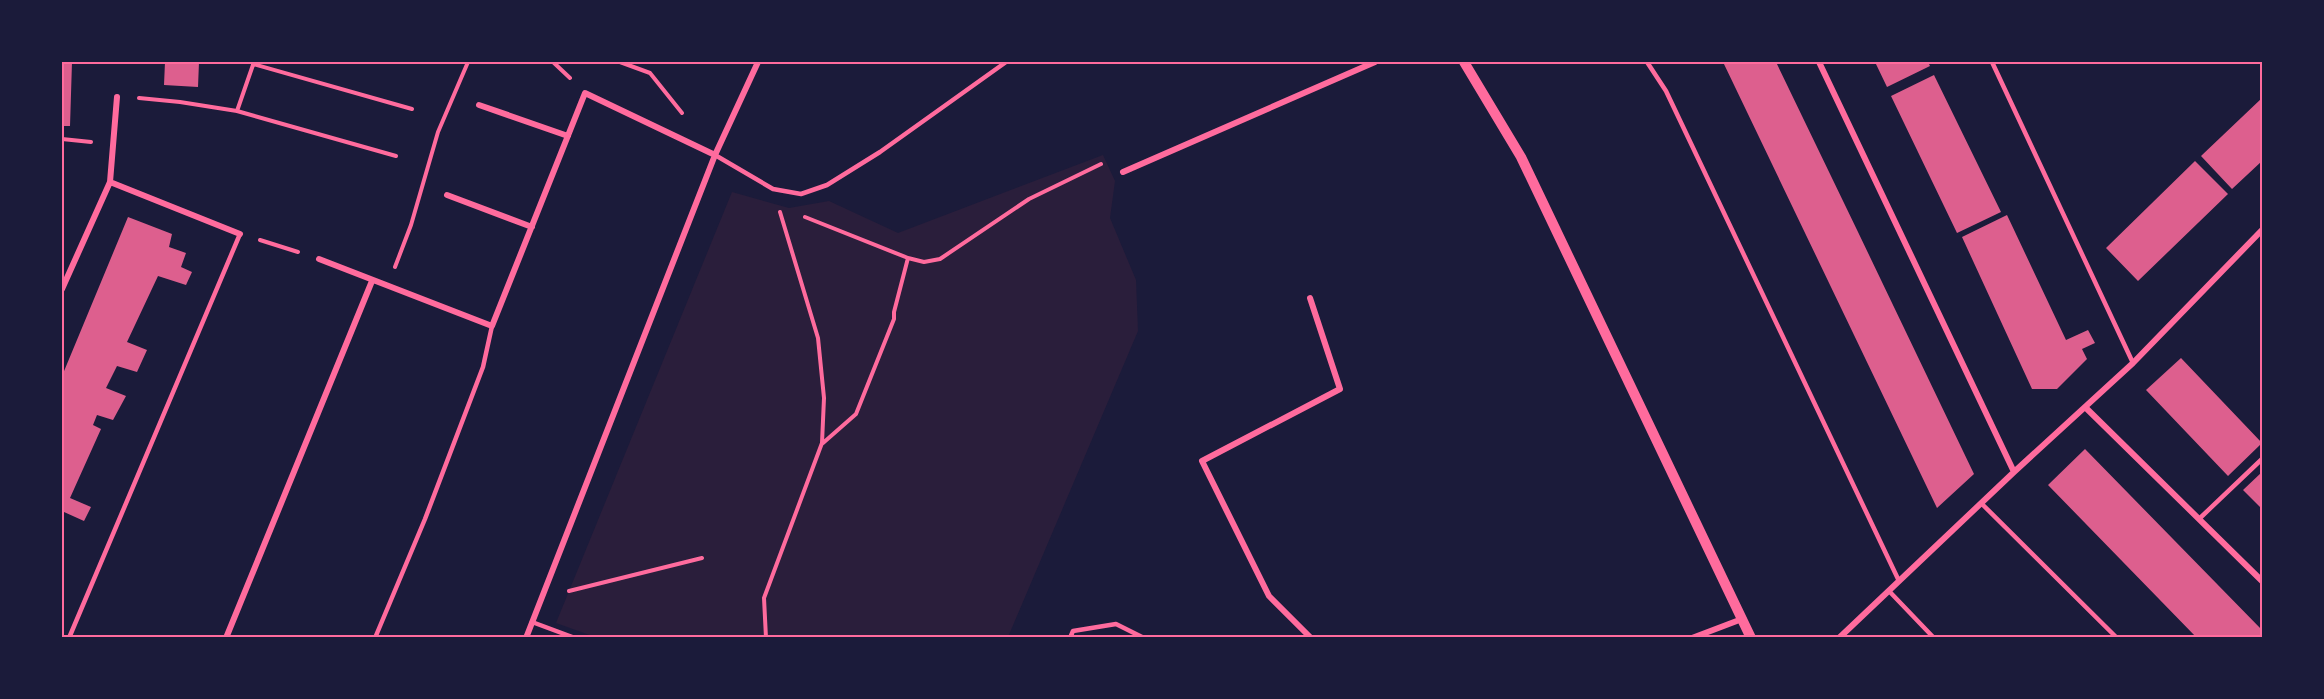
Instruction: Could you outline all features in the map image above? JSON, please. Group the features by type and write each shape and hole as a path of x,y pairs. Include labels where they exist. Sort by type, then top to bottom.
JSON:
{"street":[{"path":"526,638 715,155 758,62"},
{"path":"1123,172 1375,62"},
{"path":"1464,62 1521,157 1751,638"},
{"path":"1820,62 2014,472"},
{"path":"319,259 492,326 585,93 715,155"},
{"path":"62,290 110,182 117,97"},
{"path":"479,105 568,136"},
{"path":"110,182 240,234"},
{"path":"447,195 532,227"},
{"path":"1839,638 2133,363 2262,230"},
{"path":"226,638 372,281"},
{"path":"1310,298 1340,389 1202,461 1269,596 1311,638"},
{"path":"2085,407 2262,581"},
{"path":"1692,638 1742,619"}],"lane":[{"path":"715,155 773,189 801,194 827,185 880,152 1006,62"},
{"path":"1647,62 1671,102 1899,581"},
{"path":"1992,62 2133,363"},
{"path":"69,638 240,234"},
{"path":"375,638 425,519 483,367 492,326"},
{"path":"2199,519 2262,459"},
{"path":"1981,503 2117,638"},
{"path":"1889,591 1934,638"},
{"path":"532,622 575,638"},
{"path":"1070,638 1072,631 1116,624 1144,638"}],"path":[{"path":"388,286 411,225 438,132 468,62"},
{"path":"620,62 650,73 680,110 701,150"},
{"path":"237,111 253,63 412,109"},
{"path":"117,97 180,102 237,111 396,156"},
{"path":"62,139 114,144"},
{"path":"773,189 793,212 908,258 924,262 940,259 1029,199 1112,158 1131,168"},
{"path":"766,638 765,598 822,443 824,398 818,338 773,189"},
{"path":"240,234 319,259"},
{"path":"822,443 856,414 894,319 908,258"},
{"path":"542,598 702,558"}],"shaded area":[{"path":"1103,155 1115,181 1110,218 1136,280 1138,331 1008,637 598,638 556,623 732,192 789,208 829,201 898,233"}],"building":[{"path":"62,62 72,62 70,126 62,126"},
{"path":"165,62 199,62 198,87 164,85"},
{"path":"1723,62 1776,62 1858,232 1974,474 1937,508"},
{"path":"1875,62 1928,62 1930,66 1887,87"},
{"path":"1934,75 2001,212 1957,233 1891,96"},
{"path":"2262,98 2262,161 2232,189 2201,156"},
{"path":"2195,161 2228,194 2138,281 2106,248"},
{"path":"2007,215 2066,340 2088,330 2095,343 2082,349 2087,359 2057,389 2032,389 1962,237"},
{"path":"128,217 172,234 169,247 186,253 181,267 192,272 186,285 158,276 127,342 147,350 137,372 117,366 106,388 126,396 113,420 97,415 93,425 101,429 70,498 91,507 84,521 64,512 62,517 62,376"},
{"path":"2181,358 2262,443 2228,476 2146,390"},
{"path":"2085,449 2262,630 2262,638 2197,638 2048,485"},
{"path":"2262,472 2262,509 2243,490"}]}
